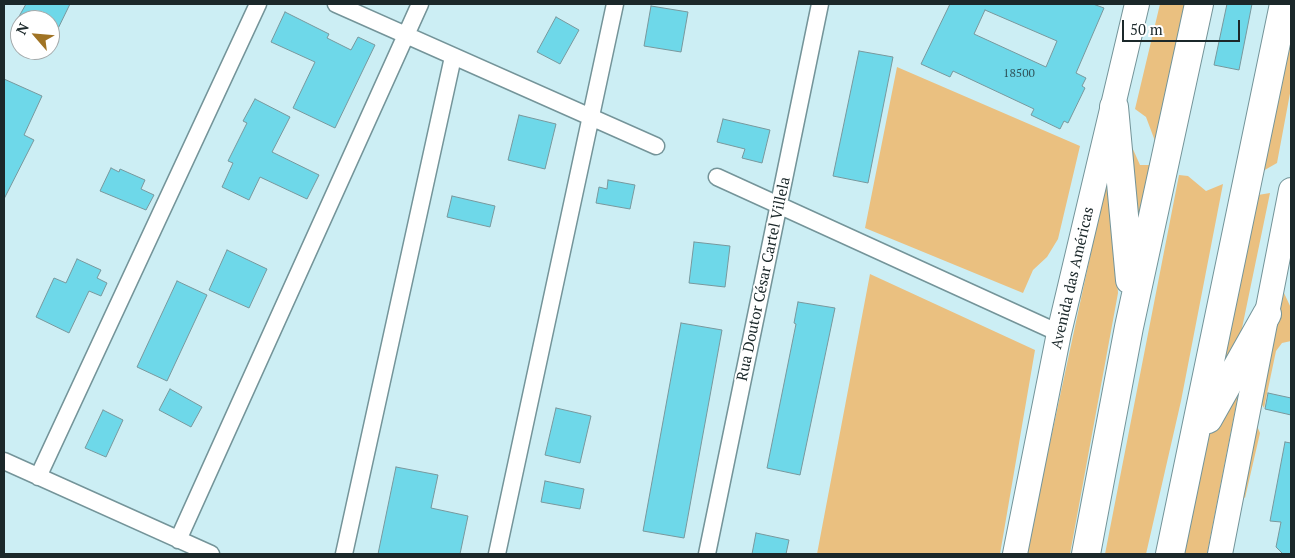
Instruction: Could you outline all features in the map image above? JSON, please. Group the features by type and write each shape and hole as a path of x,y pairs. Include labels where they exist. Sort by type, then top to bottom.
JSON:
{"highway":[{"path":"1086,554 1130,327 1198,4"},
{"path":"1170,554 1195,442 1284,4"},
{"path":"1114,107 1130,272 1130,327"},
{"path":"1195,442 1267,314"}],"main road":[{"name":"Avenida das Américas","path":"1015,554 1059,333 1137,4"},
{"path":"1220,554 1291,190"}],"street":[{"path":"38,477 258,4"},
{"path":"336,4 656,146"},
{"path":"178,540 420,4"},
{"path":"497,554 615,4"},
{"name":"Rua Doutor César Cartel Villela","path":"707,554 820,4"},
{"path":"344,554 453,57"},
{"path":"717,177 1059,333"},
{"path":"4,461 208,554"}],"shaded area":[{"path":"1160,4 1186,4 1158,149 1146,117 1135,109"},
{"path":"1291,4 1291,88 1277,163 1263,171"},
{"path":"897,67 1080,146 1058,239 1047,257 1033,270 1023,293 865,228"},
{"path":"1128,138 1140,165 1154,165 1135,261"},
{"path":"1110,164 1118,293 1070,554 1026,554"},
{"path":"1179,175 1188,176 1206,191 1223,184 1181,401 1146,554 1105,554"},
{"path":"1270,193 1241,333 1209,391 1258,195"},
{"path":"870,274 1035,350 1000,554 817,554"},
{"path":"1284,293 1291,308 1291,341 1282,343 1276,351 1264,408 1261,403"},
{"path":"1241,380 1207,554 1177,554 1208,429"},
{"path":"1257,426 1260,433 1245,498 1242,496"}],"building":[{"path":"26,4 70,4 60,24 60,10 23,10"},
{"path":"950,4 1093,4 1104,8 1076,73 1086,78 1082,86 1085,88 1068,123 1064,121 1060,129 1031,115 1034,109 953,71 950,77 921,64","holes":["985,10 1057,41 1046,67 974,34"]},
{"path":"1227,4 1252,4 1239,70 1214,65"},
{"path":"651,6 688,12 681,52 644,46"},
{"path":"285,12 329,34 327,38 351,50 358,37 375,45 335,128 293,108 315,62 271,42"},
{"path":"556,17 579,30 560,64 537,52"},
{"path":"859,51 893,57 868,183 833,176"},
{"path":"4,79 42,96 24,135 34,140 4,199"},
{"path":"255,99 290,117 272,152 319,175 307,199 260,177 249,200 222,187 233,163 228,161 247,123 243,121"},
{"path":"519,115 556,124 545,169 508,160"},
{"path":"723,119 770,130 762,163 742,158 745,149 717,142"},
{"path":"111,168 119,172 120,169 145,180 141,189 154,195 146,210 100,191"},
{"path":"608,180 635,185 630,209 596,203 599,187 607,189"},
{"path":"452,196 495,206 490,227 447,217"},
{"path":"694,242 730,246 725,287 689,283"},
{"path":"227,250 267,269 249,308 209,290"},
{"path":"77,259 101,270 97,278 107,283 101,296 89,291 69,333 36,317 54,278 66,283"},
{"path":"177,281 207,295 167,381 137,367"},
{"path":"798,302 835,308 800,475 767,468 796,324 794,323"},
{"path":"681,323 722,330 684,538 643,531"},
{"path":"170,389 202,407 191,427 159,410"},
{"path":"1268,393 1291,398 1291,415 1265,409"},
{"path":"556,408 591,416 580,463 545,455"},
{"path":"103,410 123,420 106,457 85,448"},
{"path":"1285,442 1291,443 1291,554 1283,554 1276,547 1281,522 1270,521"},
{"path":"396,467 438,475 431,508 468,516 460,554 378,554"},
{"path":"545,481 584,489 580,509 541,502"},
{"path":"756,533 789,540 786,554 752,554"}]}
